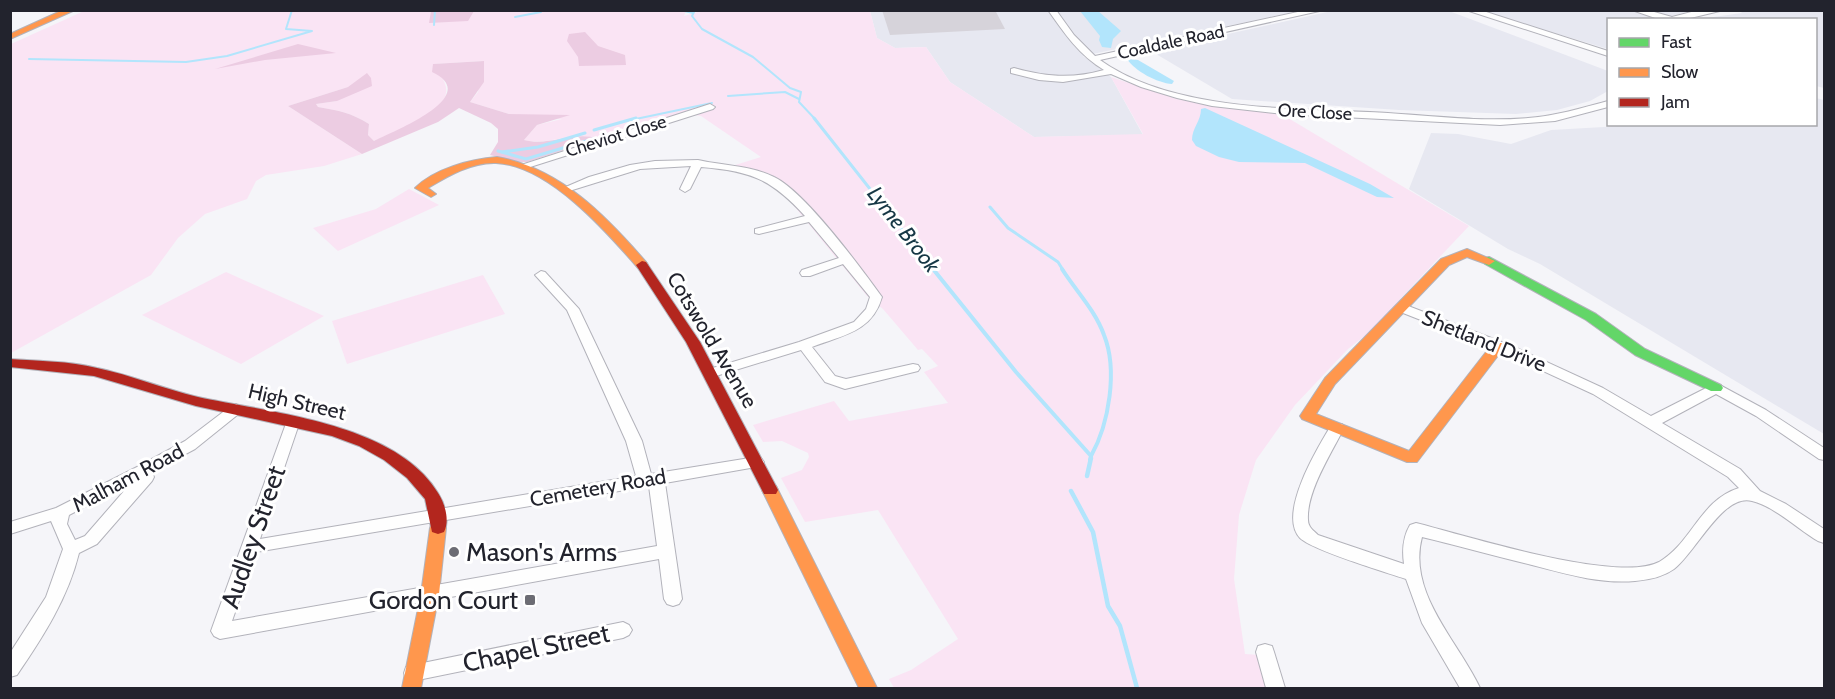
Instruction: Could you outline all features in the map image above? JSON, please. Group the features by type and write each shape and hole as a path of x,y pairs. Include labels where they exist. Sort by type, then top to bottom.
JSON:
{"street":[{"path":"10,37 72,10"},
{"name":"Ore Close","path":"1052,10 1078,46 1112,71 1173,93 1232,105 1269,109 1506,121 1557,117 1607,104"},
{"name":"Coaldale Road","path":"1093,59 1320,10"},
{"path":"1470,10 1607,53"},
{"path":"1636,10 1665,18"},
{"path":"1678,18 1719,10"},
{"path":"1014,71 1044,79 1065,80 1112,71"},
{"name":"Cheviot Close","path":"523,166 710,107"},
{"name":"Cotswold Avenue","path":"431,194 420,188 438,177 494,160 523,166 566,189 612,229 648,273 711,373 795,535 868,688"},
{"path":"566,189 640,166 698,163 738,169 784,187 876,297 872,310 859,325 804,345 711,373"},
{"path":"685,189 698,163"},
{"path":"759,231 810,218"},
{"name":"Shetland Drive","path":"1716,388 1640,352 1591,317 1476,255 1467,253 1449,259 1403,308 1498,346 1598,391 1734,473 1754,495 1824,537"},
{"path":"806,273 845,260"},
{"path":"541,275 573,309 650,479 666,551 673,600"},
{"path":"1403,308 1330,381 1307,416 1412,458 1498,346"},
{"path":"804,345 830,380 844,384 913,368"},
{"name":"High Street","path":"10,363 124,378 194,401 294,421 352,437 381,451 430,490 440,514"},
{"path":"1651,422 1716,388 1761,412 1824,455"},
{"name":"Malham Road","path":"10,528 62,512 144,470 190,445 236,409"},
{"name":"Audley Street","path":"294,421 220,631 430,594"},
{"path":"1337,428 1309,485 1299,518 1301,529 1312,539 1414,575"},
{"name":"Cemetery Road","path":"249,547 756,462"},
{"path":"71,549 90,540 147,477 144,470"},
{"path":"1470,688 1424,604 1414,575 1410,550 1416,529 1580,570 1618,575 1653,571 1680,556 1723,500 1737,494 1754,495"},
{"path":"10,669 45,619 61,586 71,549 59,524 62,512"},
{"path":"412,681 430,594 440,514"},
{"path":"430,594 666,551"},
{"name":"Chapel Street","path":"412,681 623,630"},
{"path":"1265,652 1276,688"}],"shaded area":[{"path":"431,10 474,11 468,21 429,23"},
{"path":"704,10 870,11 877,38 895,48 926,47 950,82 1034,137 1143,134 1111,77 1177,99 1283,115 1469,226 1401,298 1384,321 1348,349 1295,405 1256,460 1239,515 1234,579 1245,654 1259,655 1269,688 894,688 889,679 911,670 958,639 878,510 805,522 781,478 802,470 809,457 808,453 782,441 763,442 753,425 834,401 849,421 948,403 924,372 938,366 922,349 918,350 883,309 867,296 782,191 764,179 732,166 761,157 701,116 695,115 604,143 585,137 544,141 524,140 537,125 562,119 509,114 470,102 478,92 484,61 434,64 446,89 443,100 416,122 374,141 368,135 369,124 363,120 318,107 316,104 337,101 348,87 288,106 362,154 324,166 266,175 256,181 247,199 205,214 178,238 151,275 11,353 11,44 84,11 686,11 684,16"},
{"path":"1336,10 1449,11 1607,71 1607,92 1590,101 1557,110 1516,114 1399,110 1232,99 1151,51"},
{"path":"870,11 1299,11 1083,56 1111,77 1143,135 1034,137 950,82 926,47 895,48 877,38"},
{"path":"1481,11 1691,11 1663,18 1607,18 1607,49"},
{"path":"1740,11 1824,11 1824,88 1817,86 1817,18 1706,18 1742,13"},
{"path":"585,32 598,46 625,55 626,65 579,66 578,57 567,41 569,34"},
{"path":"298,44 336,53 265,60 215,69"},
{"path":"484,61 484,82 470,102 509,114 570,115 537,125 524,140 543,142 580,136 598,139 527,162 518,162 490,155 498,142 498,129 491,123 459,108 438,122 362,154 288,106 348,87 367,73 371,78 372,86 337,101 316,104 318,107 363,120 369,124 368,135 374,141 414,122 441,102 447,92 445,81 432,72 433,64"},
{"path":"1817,98 1824,100 1824,434 1540,264 1508,249 1409,189 1431,133 1458,134 1511,144 1551,130 1621,126 1817,126"},
{"path":"409,189 439,205 338,251 313,228 376,209"},
{"path":"226,272 324,316 241,364 142,315"},
{"path":"483,275 505,314 347,364 332,321"}],"water":[{"path":"1080,11 1098,11 1121,31 1113,39 1111,48 1102,47 1100,36"},
{"path":"1127,59 1138,60 1174,81 1172,84 1153,79 1135,68"},
{"path":"1205,108 1370,184 1394,198 1377,197 1305,163 1239,162 1219,157 1196,146 1192,140 1201,109"}],"building":[{"path":"882,10 995,10 1005,29 890,35"}],"waterway":[{"path":"29,59 186,62 227,56 312,31 286,29 292,10"},
{"path":"434,25 435,10"},
{"path":"680,10 693,13"},
{"name":"Lyme Brook","path":"695,10 692,16 702,29 753,57 790,88 801,92 799,102 816,120"},
{"path":"515,17 541,12"},
{"path":"728,96 785,92 799,99"},
{"path":"631,120 712,103"},
{"path":"594,130 636,118"},
{"name":"Lyme Brook","path":"814,118 934,270"},
{"path":"502,152 538,147 585,133"},
{"path":"498,151 526,159 593,139"},
{"path":"990,207 1008,228 1058,262 1063,270"},
{"name":"Lyme Brook","path":"933,269 1016,372 1091,456"},
{"path":"1062,269 1096,317 1108,349 1110,397 1103,429 1091,456"},
{"name":"Lyme Brook","path":"1090,460 1091,456"},
{"name":"Lyme Brook","path":"1087,476 1091,458"},
{"name":"Lyme Brook","path":"1071,491 1093,532 1108,606 1120,626 1137,688"}],"traffic: fast":[{"path":"1489,261 1591,317 1640,352 1716,388"}],"traffic: slow":[{"path":"10,37 71,10"},
{"path":"431,194 420,188 467,165 497,160 516,163 557,184 577,199 614,234 642,265"},
{"path":"1489,261 1467,253 1445,262 1330,381 1307,416 1412,458 1498,346"},
{"path":"770,490 868,688"},
{"path":"411,688 430,594 438,528"}],"traffic: jam":[{"path":"642,265 693,342 770,490"},
{"path":"10,363 94,371 184,398 338,432 390,456 413,474 433,498 438,512 438,528"}],"place":[{"name":"Mason's Arms","path":"454,552"},
{"name":"Gordon Court","path":"530,600"}]}
